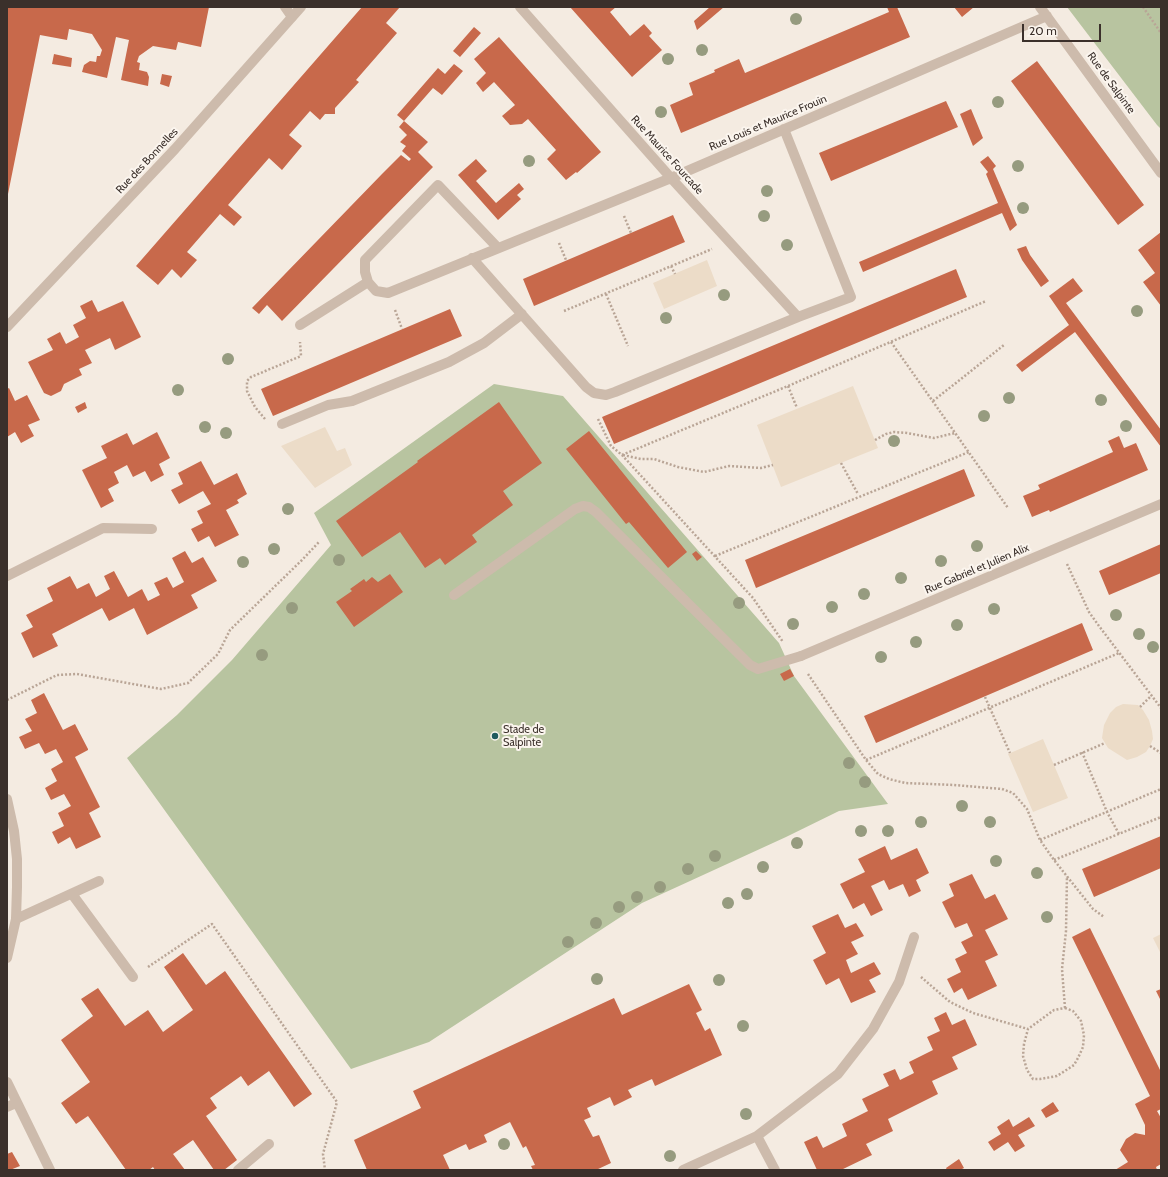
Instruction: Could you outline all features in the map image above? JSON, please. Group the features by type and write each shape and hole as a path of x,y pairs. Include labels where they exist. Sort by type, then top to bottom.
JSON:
{"street":[{"path":"285,7 292,17"},
{"name":"Rue des Bonnelles","path":"7,327 175,149 301,7"},
{"name":"Rue Maurice Fourcade","path":"520,7 671,178 798,317"},
{"name":"Rue de Salpinte","path":"1040,7 1161,173"},
{"name":"Rue Louis et Maurice Frouin","path":"368,282 376,291 388,293 671,178 1046,16"},
{"path":"472,258 586,387 594,393 606,395 851,297 784,129"},
{"path":"300,325 368,282 365,272 365,260 438,185 498,248"},
{"path":"282,424 328,405 352,401 449,362 484,343 522,314"},
{"name":"Rue Gabriel et Julien Alix","path":"454,595 575,509 583,506 589,507 596,512 750,665 758,669 798,657 1161,504"},
{"path":"7,576 103,528 152,529"},
{"path":"7,799 14,831 17,859 16,919 7,958"},
{"path":"16,919 99,881"},
{"path":"72,894 133,977"},
{"path":"682,1170 758,1136 838,1074 873,1029 899,982 914,937"},
{"path":"7,1082 12,1105 50,1170"},
{"path":"758,1136 776,1170"},
{"path":"238,1170 269,1144"}],"path":[{"path":"1143,7 1161,33"},
{"path":"564,311 715,248"},
{"path":"671,266 675,274"},
{"path":"606,294 628,346"},
{"path":"622,455 986,301"},
{"path":"266,422 255,407 247,391 247,381 251,377 301,356 300,325"},
{"path":"892,342 1008,508"},
{"path":"933,401 1004,345"},
{"path":"788,386 797,408"},
{"path":"598,419 611,446 622,455 753,598 798,657 866,760 878,774 889,779 905,783 1002,789 1013,793 1027,809 1040,840 1054,860 1093,909 1104,917"},
{"path":"875,440 886,434 894,432 934,438 955,433"},
{"path":"715,556 969,452"},
{"path":"622,455 654,459 678,467 704,472 729,466 761,468 773,465"},
{"path":"841,463 858,494"},
{"path":"7,700 56,675 78,674 161,689 188,683 218,654 230,630 319,542"},
{"path":"1066,562 1090,612 1161,708"},
{"path":"866,760 1119,653"},
{"path":"985,696 1010,753"},
{"path":"1140,707 1151,696"},
{"path":"1054,765 1105,743"},
{"path":"1150,746 1161,753"},
{"path":"1082,752 1107,812 1119,834"},
{"path":"1040,840 1161,789"},
{"path":"1027,809 1030,806"},
{"path":"1054,860 1161,817"},
{"path":"1065,1008 1062,969 1066,931 1067,876"},
{"path":"133,977 212,924 337,1102 323,1154 326,1170"},
{"path":"919,976 950,1002 973,1012 1028,1030"},
{"path":"1065,1008 1073,1011 1082,1022 1084,1035 1083,1047 1074,1065 1064,1072 1050,1078 1033,1079 1027,1070 1023,1056 1024,1044 1028,1030 1054,1010 1065,1008"}],"green space":[{"path":"1067,7 1161,7 1161,129 1157,125"},
{"name":"Stade de Salpinte","path":"494,384 563,396 779,643 794,676 888,804 839,811 642,903 429,1042 351,1069 127,758 177,715 232,660 331,545 314,513"}],"shaded area":[{"path":"707,260 717,286 664,309 653,283"},
{"path":"853,386 878,448 781,487 757,425"},
{"path":"325,427 337,451 345,448 352,465 315,488 281,446"},
{"path":"1123,704 1138,705 1143,710 1149,720 1153,739 1146,752 1127,760 1108,748 1102,738 1104,725 1110,713 1116,707"},
{"path":"1043,739 1068,798 1033,812 1008,754"},
{"path":"1161,934 1161,954 1153,938"}],"building":[{"path":"7,7 209,7 201,47 178,42 176,50 153,46 139,56 137,62 140,63 139,70 147,72 149,77 148,86 121,80 129,40 116,37 107,78 82,72 84,65 90,61 96,62 97,56 100,56 102,50 92,34 69,29 67,40 40,35 8,194"},
{"path":"362,7 400,7 386,23 397,33 356,80 359,82 335,108 335,114 325,114 320,120 310,111 289,135 302,146 282,170 269,158 228,205 242,217 234,226 220,214 187,252 197,260 181,278 172,269 158,285 136,266"},
{"path":"570,7 616,7 610,12 630,36 644,24 652,33 649,36 662,50 632,77"},
{"path":"710,7 724,7 697,30 694,21"},
{"path":"887,7 897,7 910,37 681,133 670,105 693,95 689,83 715,72 714,70 739,59 745,73 889,12"},
{"path":"954,7 974,7 962,17"},
{"path":"474,27 481,33 460,57 453,51"},
{"path":"499,37 601,152 577,173 576,172 566,180 547,159 556,150 528,119 522,124 510,125 502,116 515,105 494,82 483,92 476,83 486,73 474,59"},
{"path":"54,54 72,58 71,67 52,64"},
{"path":"1037,61 1144,205 1118,225 1011,81"},
{"path":"454,64 463,71 442,95 433,88 404,121 397,115 438,68 445,74"},
{"path":"162,74 172,76 169,87 160,84"},
{"path":"946,101 958,127 831,181 819,153"},
{"path":"971,109 983,138 973,146 960,114"},
{"path":"404,121 428,142 418,152 433,167 282,321 267,305 259,314 252,308 382,174 401,155 409,161 411,159 402,151 406,146 400,142 407,135 399,127"},
{"path":"988,156 996,166 993,169 1017,225 1010,231 1002,213 863,272 859,262 998,203 986,174 988,172 980,162"},
{"path":"476,159 487,171 476,181 496,203 519,183 524,189 517,195 521,199 498,220 458,175"},
{"path":"673,215 685,242 534,306 523,279"},
{"path":"1161,232 1161,306 1143,282 1155,273 1138,250"},
{"path":"1026,246 1030,255 1049,281 1041,287 1022,260 1017,249"},
{"path":"956,269 967,297 614,444 602,417"},
{"path":"1073,278 1083,291 1066,303 1161,430 1161,447 1075,332 1022,372 1016,365 1069,325 1049,296"},
{"path":"92,300 98,312 123,301 141,337 115,350 110,338 85,350 92,363 79,369 82,375 64,384 61,391 51,396 44,393 28,362 53,350 47,339 60,332 66,344 79,337 73,325 86,318 80,306"},
{"path":"450,309 462,336 273,416 261,389"},
{"path":"9,388 15,401 27,395 40,420 28,425 34,436 21,443 15,432 7,437 7,389"},
{"path":"85,402 87,408 78,413 75,407"},
{"path":"499,402 542,463 503,491 513,505 472,535 477,542 445,565 440,558 425,568 400,532 362,557 336,521"},
{"path":"589,431 687,552 668,568 629,522 626,524 566,449"},
{"path":"157,432 170,458 159,464 164,475 151,482 145,471 133,477 127,465 114,472 119,483 108,489 114,501 101,508 82,470 107,458 101,446 127,433 133,445"},
{"path":"1119,436 1124,448 1136,443 1148,470 1050,512 1049,510 1032,517 1023,496 1040,489 1038,485 1113,452 1108,441"},
{"path":"201,461 214,485 237,473 247,494 237,500 239,503 226,510 239,535 215,547 209,536 198,542 191,529 203,523 197,511 211,504 203,491 179,504 171,490 183,484 178,473"},
{"path":"964,469 975,496 756,588 745,560"},
{"path":"1161,544 1161,573 1109,595 1099,571"},
{"path":"185,551 192,563 203,557 217,581 191,595 198,608 147,635 134,608 109,621 102,608 52,634 58,646 33,658 21,633 33,627 26,615 53,601 47,588 70,576 77,589 89,583 96,597 110,589 104,576 114,571 128,597 142,589 148,601 160,595 154,583 167,577 173,588 184,582 172,558"},
{"path":"696,551 702,557 697,561 692,554"},
{"path":"390,574 403,592 354,627 336,602 352,591 350,589 364,579 366,582 372,577 378,582"},
{"path":"1082,623 1093,650 876,743 864,716"},
{"path":"790,669 794,676 784,681 780,674"},
{"path":"44,693 63,730 75,724 88,749 75,757 100,807 89,813 101,837 76,849 70,837 58,844 52,832 64,826 58,813 71,806 64,794 51,800 45,788 57,781 51,769 63,762 56,749 45,754 39,743 25,749 19,737 32,731 25,719 37,713 31,700"},
{"path":"1161,836 1161,868 1094,897 1082,869"},
{"path":"885,846 891,860 917,848 929,873 916,880 921,891 909,897 903,884 889,890 884,880 871,886 883,910 871,916 864,903 853,909 840,884 865,872 858,859"},
{"path":"972,874 985,899 995,894 1008,919 985,930 998,955 985,961 997,986 968,1000 962,988 954,993 947,979 961,972 955,959 967,953 961,942 973,936 967,923 955,928 942,902 954,896 949,884"},
{"path":"838,914 845,928 856,923 864,936 851,942 858,954 846,960 851,973 874,962 881,974 869,980 876,992 851,1003 839,978 826,985 813,960 826,953 812,926"},
{"path":"1090,928 1161,1072 1161,1109 1157,1111 1161,1118 1161,1164 1156,1167 1157,1170 1115,1170 1128,1162 1120,1150 1126,1139 1135,1133 1145,1135 1145,1125 1135,1104 1150,1096 1072,937"},
{"path":"183,953 206,985 225,971 312,1094 294,1107 269,1071 248,1086 241,1076 210,1098 217,1108 206,1116 237,1160 224,1170 214,1170 193,1140 173,1154 185,1170 155,1170 153,1167 149,1170 126,1170 88,1116 76,1124 61,1103 90,1082 61,1040 93,1016 81,999 98,988 125,1026 148,1010 163,1032 193,1010 164,967"},
{"path":"689,984 702,1010 696,1013 705,1031 710,1028 722,1055 655,1086 652,1079 628,1090 632,1097 614,1106 610,1097 587,1108 591,1117 584,1120 593,1137 599,1135 611,1163 596,1170 533,1170 531,1166 535,1165 526,1146 523,1148 510,1122 484,1135 487,1142 469,1150 466,1144 443,1155 450,1170 367,1170 354,1140 421,1108 413,1091 614,998 622,1015"},
{"path":"1161,989 1161,1001 1156,991"},
{"path":"946,1012 952,1025 965,1019 977,1045 952,1057 958,1069 932,1081 938,1094 888,1119 893,1131 866,1144 872,1155 841,1170 817,1170 804,1142 817,1136 823,1148 847,1136 842,1124 868,1111 862,1099 889,1086 883,1074 895,1069 900,1080 914,1073 909,1062 933,1050 927,1037 940,1031 934,1018"},
{"path":"1053,1102 1059,1111 1046,1118 1041,1110"},
{"path":"1029,1117 1035,1126 1018,1135 1025,1146 1015,1152 1008,1142 994,1151 988,1142 1001,1134 997,1127 1009,1119 1013,1127"},
{"path":"12,1152 20,1166 7,1170 7,1154"},
{"path":"959,1159 964,1168 960,1170 947,1170 946,1168"}],"place":[{"name":"Stade de Salpinte","path":"495,736"}]}
